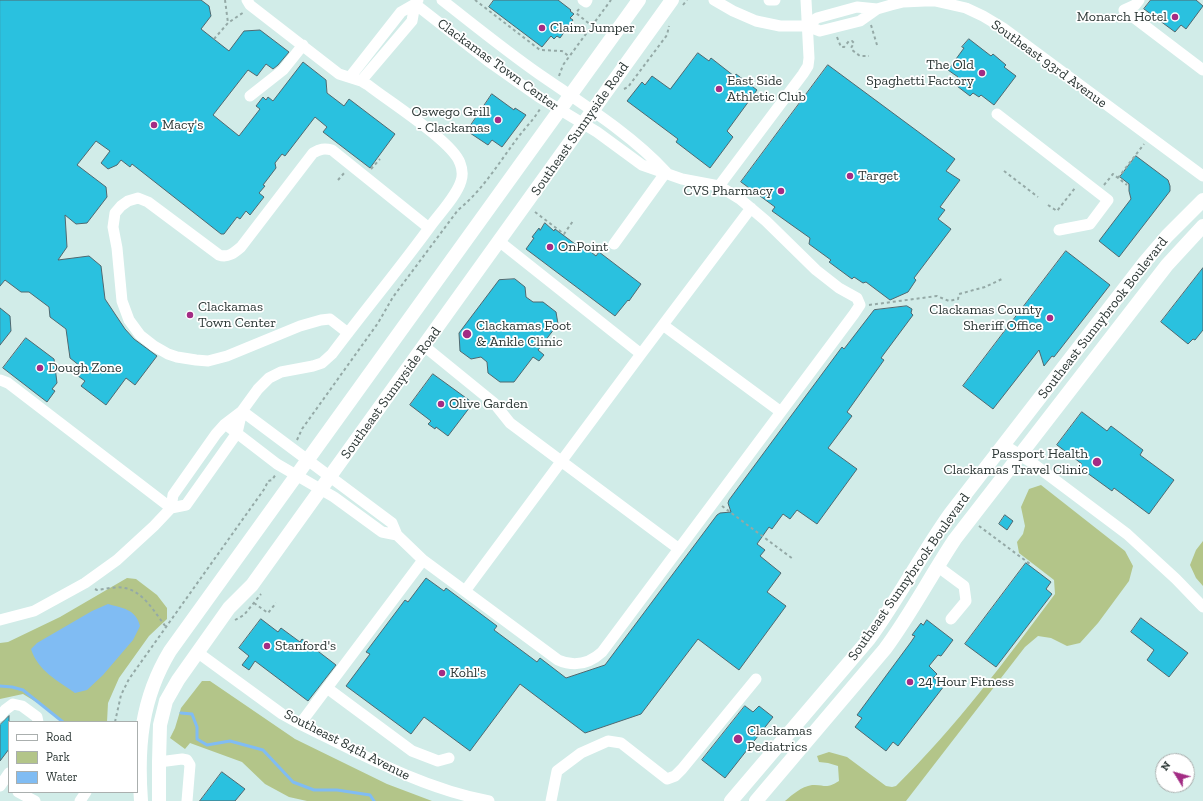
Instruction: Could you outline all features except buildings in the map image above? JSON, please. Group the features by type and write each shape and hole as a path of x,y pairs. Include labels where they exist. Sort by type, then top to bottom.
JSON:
{"main road":[{"name":"Southeast Sunnyside Road","path":"141,801 138,760 140,720 154,680 170,651 639,0"},
{"name":"Southeast Sunnyside Road","path":"159,801 160,725 166,701 178,680 230,608 252,585 500,242 672,0"},
{"name":"Southeast Sunnybrook Boulevard","path":"731,801 869,639 888,611 917,562 940,529 1132,279 1167,236 1203,200"},
{"name":"Southeast Sunnybrook Boulevard","path":"756,801 885,649 906,619 937,566 970,519 1167,265 1203,226"},
{"path":"1123,322 1120,319 1120,311 1133,290 1132,279"}],"street":[{"name":"Clackamas Town Center","path":"442,0 650,155 666,172"},
{"path":"714,0 732,11 756,21 780,26 807,26"},
{"path":"769,0 775,0"},
{"path":"242,412 392,523 397,535 423,560 558,660 570,664 581,664 598,656 860,305 857,298 839,288 816,270 751,208 719,186 808,66 809,58 806,0"},
{"path":"1139,0 1135,5 1124,10 1203,70"},
{"name":"Southeast 93rd Avenue","path":"807,26 817,18 857,7 873,11 903,2 925,1 953,5 974,12 1003,28 1203,176"},
{"name":"Clackamas Town Center","path":"356,79 412,21 416,2 488,61 539,98 597,132 642,165 666,172 682,179 719,186"},
{"path":"0,620 34,611 85,583 105,570 131,548 171,508 186,505 237,433 242,412 258,389 269,378 280,372 314,366 322,363 332,354 429,228 456,191 461,181 462,170 460,162 452,150 433,134 356,79 339,74 250,5 247,5"},
{"path":"250,96 283,70 303,45"},
{"path":"997,114 1108,200 1090,224 1059,230"},
{"path":"348,333 330,319 300,326 227,356 208,361 168,354 154,346 140,335 130,320 122,301 117,248 113,227 115,213 128,201 138,198 148,202 219,255 224,256 232,254 241,247 313,153 325,148 332,150 429,228"},
{"path":"614,244 666,172"},
{"path":"465,591 751,208"},
{"path":"500,242 641,354"},
{"path":"663,325 781,412"},
{"path":"424,346 494,403 510,423 679,549"},
{"path":"0,380 8,383 171,508"},
{"path":"171,508 173,495 216,434 224,424 242,412"},
{"path":"224,424 277,464 334,497 382,532 397,535"},
{"path":"1004,445 1032,462 1127,534 1176,579 1203,608"},
{"path":"300,724 423,560"},
{"path":"937,566 964,586 966,601 951,620"},
{"name":"Southeast 84th Avenue","path":"198,652 282,714 300,724 416,780 444,790 489,801"},
{"path":"551,801 557,771 581,753 608,741 620,743 667,779 671,778 682,769 756,679"},
{"path":"327,688 412,751 438,761 449,758"},
{"path":"0,716 4,710 14,704 22,706 37,717 38,721"},
{"path":"159,762 182,759 187,760 190,765 187,801"},
{"path":"3,786 8,775"},
{"path":"20,793 35,801"}],"path":[{"path":"225,0 228,23"},
{"path":"475,0 540,50 562,51 570,57"},
{"path":"585,0 576,13 592,26"},
{"path":"559,75 563,65 611,0"},
{"path":"214,40 228,23 247,5"},
{"path":"873,11 877,45"},
{"path":"628,87 667,35"},
{"path":"830,37 837,36 840,46 843,48 849,41 852,41 854,43 851,48 852,50 860,56 869,56"},
{"path":"300,436 302,429 378,322 393,297 458,210 488,178 524,128 535,116"},
{"path":"1118,178 1150,138"},
{"path":"370,170 380,159"},
{"path":"338,180 345,171"},
{"path":"1004,171 1038,197"},
{"path":"1104,185 1113,174 1127,185"},
{"path":"1048,205 1057,211 1077,184"},
{"path":"535,212 564,234 573,221"},
{"path":"860,305 871,305 937,296 949,301 958,298 959,294 985,287 1004,278"},
{"path":"116,721 121,695 128,680 265,488 268,481 272,480"},
{"path":"715,501 793,560"},
{"path":"970,519 1030,564 1029,565"},
{"path":"97,590 117,587 130,589 148,603 166,627"},
{"path":"254,603 268,613 276,603"}],"green space":[{"path":"1041,485 1125,551 1133,566 1129,581 1098,623 1080,643 1067,646 1051,638 1038,636 1025,647 906,801 785,801 804,787 812,785 828,786 839,781 838,766 819,762 817,756 829,752 847,757 886,786 896,786 939,741 979,693 1055,594 1054,580 1019,553 1017,542 1023,534 1025,526 1021,507 1029,489"},
{"path":"1203,541 1203,586 1196,578 1190,565 1196,550"},
{"path":"127,578 136,579 157,595 167,608 167,619 149,636 119,678 108,703 107,721 60,721 41,705 23,694 0,699 0,643 8,642 60,617"},
{"path":"202,681 210,681 295,739 387,784 432,801 307,801 289,797 265,784 242,762 190,743 185,749 170,738 175,728 181,708"}],"water":[{"path":"108,604 128,610 138,620 140,626 133,640 103,675 87,690 75,693 43,669 34,657 31,649 37,643 92,611"}],"waterway":[{"path":"0,686 23,690 62,721"},
{"path":"181,713 192,714 197,727 197,739 207,745 230,741 263,750 293,782 314,790 337,790 370,795 374,801"}],"place":[{"name":"Monarch Hotel","path":"1175,17"},
{"name":"Claim Jumper","path":"542,28"},
{"name":"The Old Spaghetti Factory","path":"982,73"},
{"name":"East Side Athletic Club","path":"719,89"},
{"name":"Oswego Grill - Clackamas","path":"498,120"},
{"name":"Macy's","path":"154,125"},
{"name":"Target","path":"850,176"},
{"name":"CVS Pharmacy","path":"781,191"},
{"name":"OnPoint","path":"550,247"},
{"name":"Clackamas Town Center","path":"190,315"},
{"name":"Clackamas County Sheriff Office","path":"1050,318"},
{"name":"Clackamas Foot & Ankle Clinic","path":"467,334"},
{"name":"Dough Zone","path":"40,368"},
{"name":"Olive Garden","path":"441,404"},
{"name":"Passport Health Clackamas Travel Clinic","path":"1097,462"},
{"name":"Stanford's","path":"267,646"},
{"name":"Kohl's","path":"442,673"},
{"name":"24 Hour Fitness","path":"910,682"},
{"name":"Clackamas Pediatrics","path":"738,739"}]}
